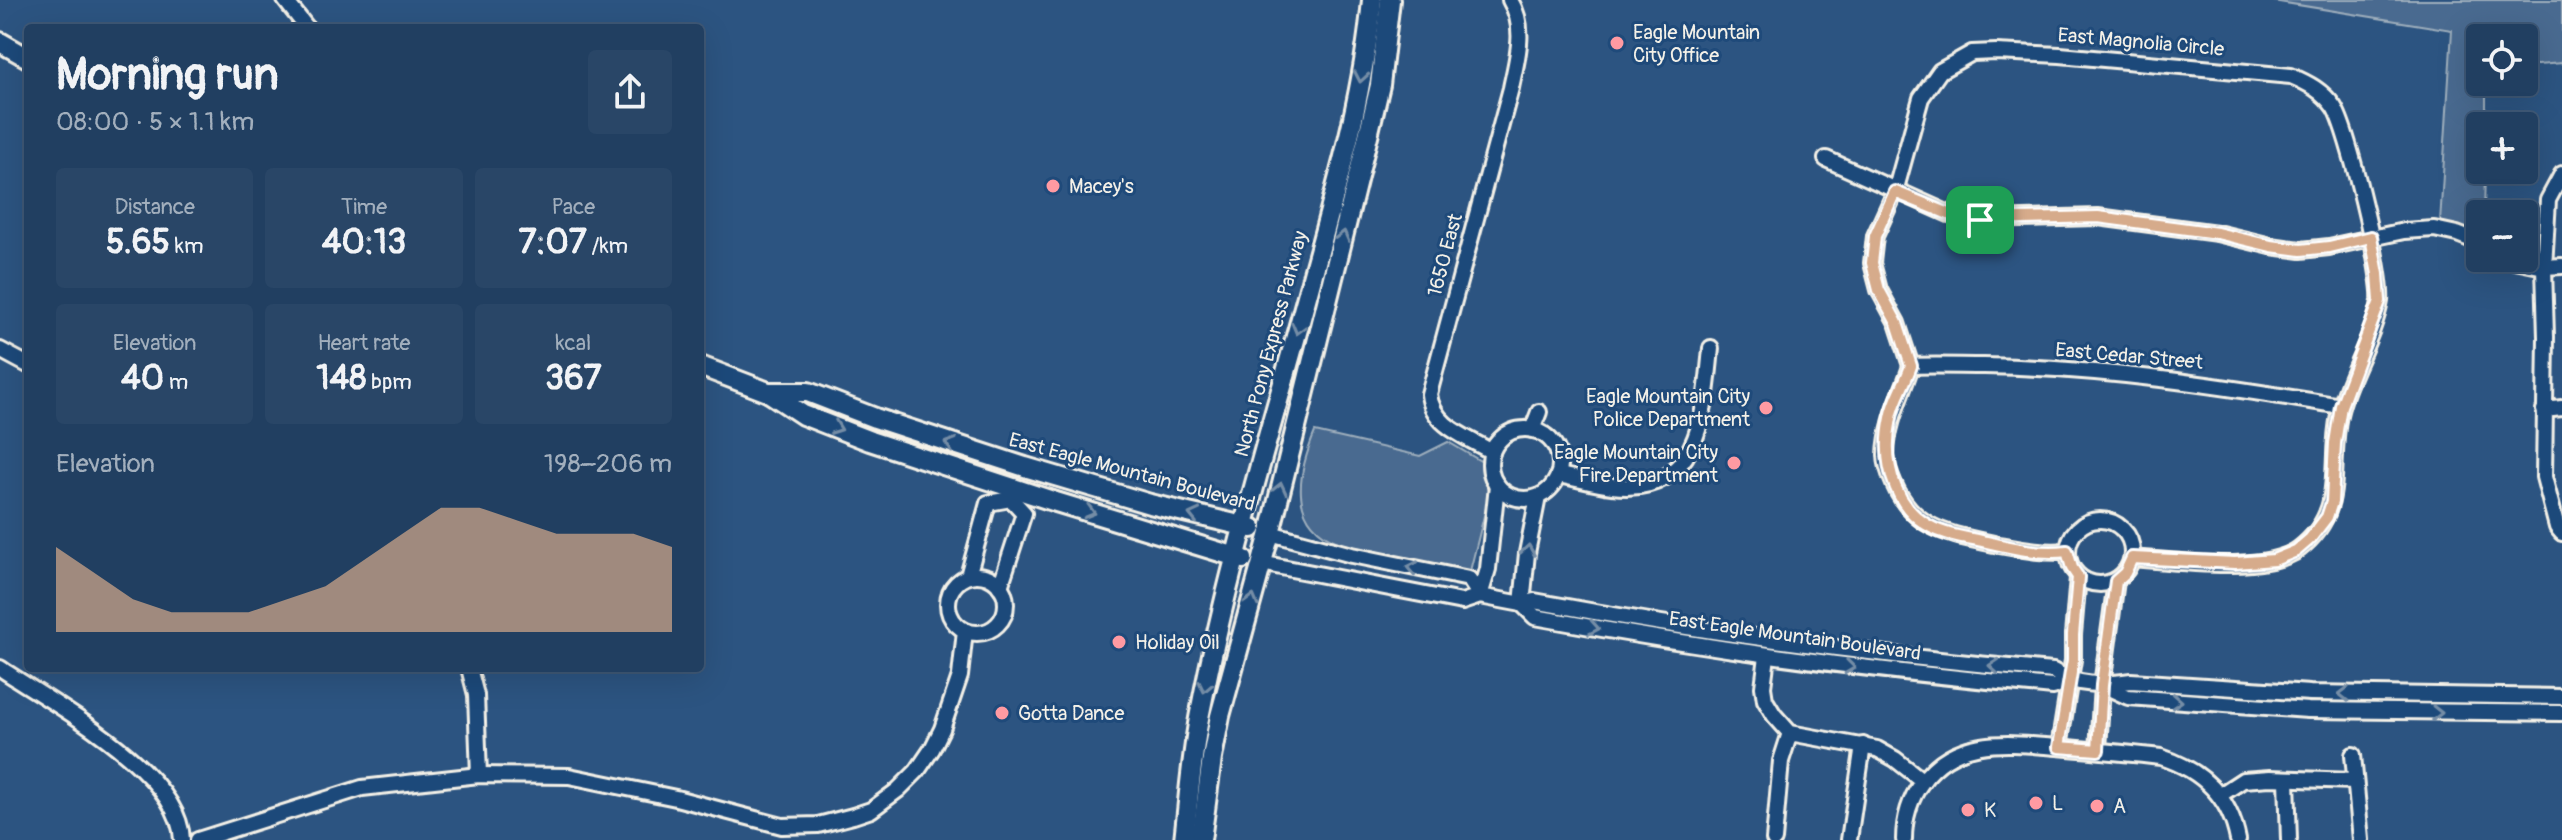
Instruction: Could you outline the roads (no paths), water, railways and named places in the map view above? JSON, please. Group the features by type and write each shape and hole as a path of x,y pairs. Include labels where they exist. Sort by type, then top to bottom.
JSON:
{"main road":[{"name":"North Pony Express Parkway","path":"1184,840 1199,719 1235,557 1355,113 1372,0"},
{"name":"North Pony Express Parkway","path":"1201,840 1220,716 1270,533 1378,91 1390,0"},
{"path":"0,42 24,56"},
{"name":"East Eagle Mountain Boulevard","path":"704,368 768,392 803,415 1013,494 1261,563"},
{"name":"East Eagle Mountain Boulevard","path":"768,392 808,392 889,423 1025,467 1150,504 1270,533"}],"street":[{"path":"285,0 304,24"},
{"name":"1650 East","path":"1492,452 1441,421 1430,408 1429,394 1504,113 1521,37 1516,11 1510,0"},
{"name":"East Magnolia Circle","path":"1895,192 1918,108 1930,84 1952,62 1972,53 2075,56 2291,76 2318,89 2334,107 2351,154 2371,237"},
{"path":"1826,159 1949,214 1980,220 2098,217 2217,233 2301,250 2434,229 2466,238"},
{"path":"2562,174 2548,200 2544,267 2544,477 2557,527 2562,533"},
{"path":"1895,192 1875,236 1872,263 1879,290 1897,323 1911,366 1891,416 1886,457 1903,504 1919,519 1943,533 2010,547 2067,551"},
{"path":"2132,558 2235,563 2274,560 2296,551 2310,539 2329,514 2341,406 2380,301 2371,237"},
{"path":"2538,266 2562,266"},
{"path":"1558,475 1615,487 1652,483 1675,470 1686,459 1705,411 1711,348"},
{"path":"0,350 24,363"},
{"name":"East Cedar Street","path":"1911,366 2061,368 2123,373 2341,406"},
{"path":"2544,410 2562,408"},
{"path":"1532,430 1539,412"},
{"path":"1480,596 1488,569 1497,485 1490,469 1492,452 1508,434 1532,430 1552,442 1557,452 1558,475 1554,484 1538,497 1515,498 1497,485"},
{"path":"968,576 988,503 1013,494 1025,467"},
{"path":"1000,587 1024,513 1013,494"},
{"path":"1522,604 1527,553 1538,497"},
{"path":"2095,520 2108,520 2125,531 2132,548 2132,558 2125,573 2116,581 2094,584 2078,577 2067,551 2076,530 2095,520"},
{"name":"East Eagle Mountain Boulevard","path":"1270,533 1352,555 1469,579 1480,596"},
{"name":"East Eagle Mountain Boulevard","path":"1261,563 1462,602 1480,596 1522,604 1534,601 1659,624 1836,649 2053,671 2069,681 2102,685 2131,681 2310,693 2562,697"},
{"path":"968,576 987,577 1000,587 1006,603 1004,617 998,625 986,633 965,631 954,623 947,606 954,586 968,576"},
{"path":"2059,747 2073,660 2078,577"},
{"path":"2098,750 2102,685 2116,581"},
{"name":"East Eagle Mountain Boulevard","path":"1522,604 1535,617 1767,656 1920,676 2038,686 2053,687 2069,681"},
{"path":"198,840 362,788 479,775 569,776 676,798 782,826 818,825 871,810 898,790 925,760 942,729 960,676 965,631"},
{"path":"1767,656 1763,687 1765,700 1790,733 1863,745 1895,759 1919,785"},
{"path":"0,668 127,754 167,798 181,823 182,840"},
{"path":"470,672 476,695 479,775"},
{"name":"East Eagle Mountain Boulevard","path":"2102,685 2128,697 2308,710 2562,713"},
{"path":"1774,840 1781,761 1790,733"},
{"path":"1904,840 1906,813 1919,785 1945,759 1969,747 2003,743 2098,750 2161,757 2177,762 2203,777 2220,795 2236,825 2238,840"},
{"path":"1849,840 1863,745"},
{"path":"2353,755 2361,840"},
{"path":"2220,795 2243,780 2354,781"},
{"path":"2287,780 2289,840"}],"place":[{"name":"Eagle Mountain City Office","path":"1617,43"},
{"name":"Macey's","path":"1053,186"},
{"name":"Eagle Mountain City Police Department","path":"1766,408"},
{"name":"Eagle Mountain City Fire Department","path":"1734,463"},
{"name":"Holiday Oil","path":"1119,642"},
{"name":"Gotta Dance","path":"1002,713"},
{"name":"L","path":"2036,803"},
{"name":"A","path":"2097,806"},
{"name":"K","path":"1968,810"}]}
